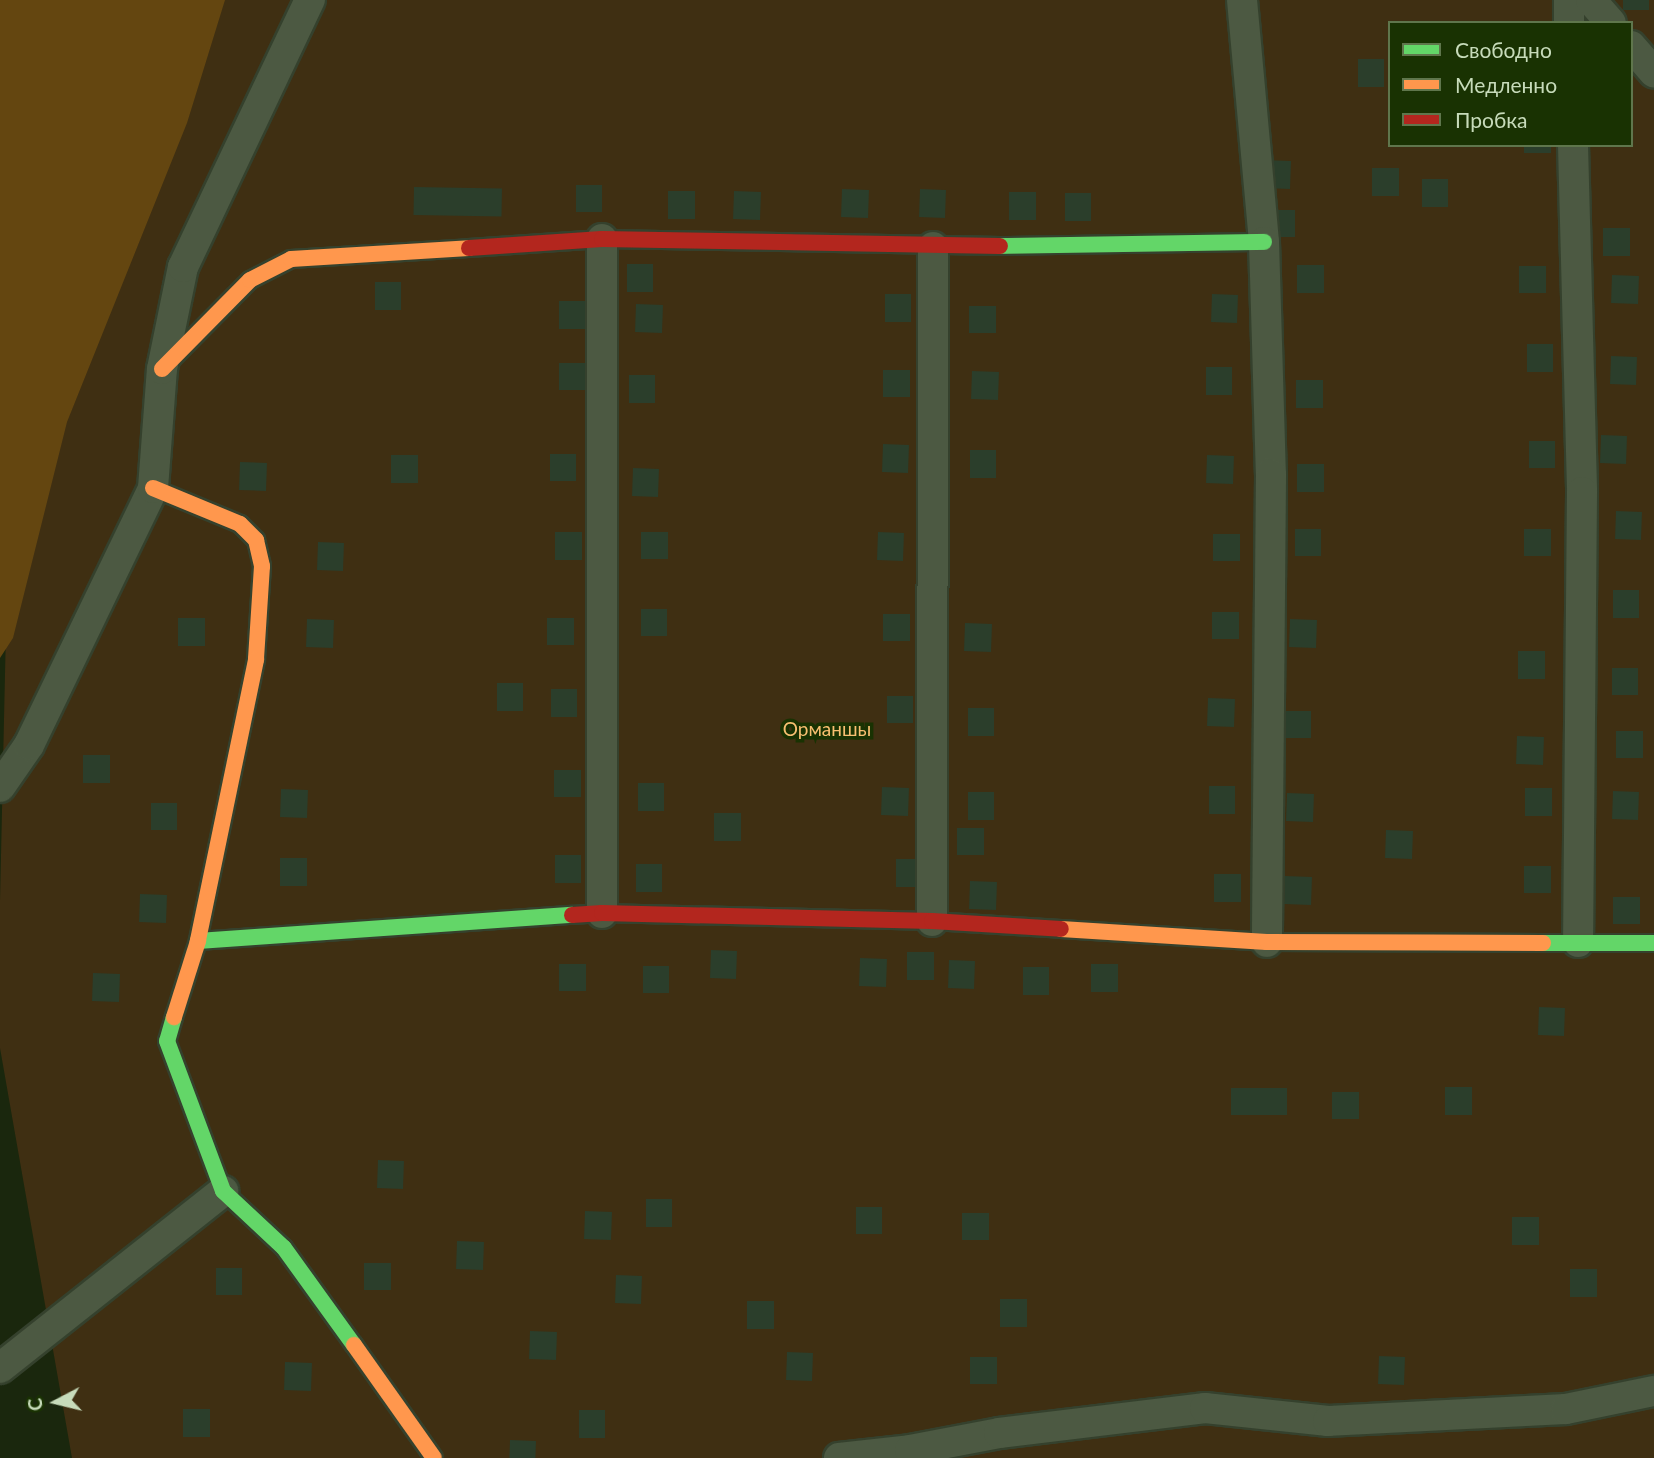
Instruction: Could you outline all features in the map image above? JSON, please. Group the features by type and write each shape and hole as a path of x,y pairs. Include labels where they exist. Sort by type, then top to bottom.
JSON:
{"street":[{"path":"0,787 29,746 153,488 162,369 183,267 310,0"},
{"path":"1242,0 1264,242 1271,474 1267,942"},
{"path":"1569,0 1569,21"},
{"path":"1591,0 1609,21"},
{"path":"1633,48 1654,72"},
{"path":"1573,147 1582,492 1578,942"},
{"path":"162,369 250,280 291,259 602,239 933,247 1264,242"},
{"path":"602,239 602,913"},
{"path":"932,921 933,247"},
{"path":"153,488 240,524 257,540 262,566 256,660 198,941 167,1041 223,1191 284,1248 434,1458"},
{"path":"198,941 602,913 932,921 1267,942 1654,943"},
{"path":"0,1368 223,1191"},
{"path":"839,1458 910,1450 999,1433 1205,1408 1328,1421 1566,1409 1654,1391"}],"green space":[{"name":"Орманшы","path":"146,0 1654,0 1654,1458 72,1458 0,1048 0,901 12,357"}],"shaded area":[{"path":"0,0 225,0 187,123 67,422 13,638 0,658"}],"building":[{"path":"1623,0 1649,0 1649,10 1623,10"},
{"path":"1358,59 1384,59 1384,87 1358,87"},
{"path":"1524,147 1551,147 1551,153 1524,153"},
{"path":"1265,160 1291,161 1290,189 1264,188"},
{"path":"1372,168 1399,168 1399,196 1372,196"},
{"path":"1422,179 1448,179 1448,207 1422,207"},
{"path":"576,185 602,185 602,212 576,212"},
{"path":"414,187 502,189 501,217 414,215"},
{"path":"842,189 869,190 868,218 841,217"},
{"path":"920,189 946,190 945,218 919,217"},
{"path":"668,191 695,191 695,219 668,219"},
{"path":"734,191 761,192 760,220 733,219"},
{"path":"1009,192 1036,192 1036,220 1009,220"},
{"path":"1065,193 1091,193 1091,221 1065,221"},
{"path":"1268,210 1295,210 1295,237 1268,237"},
{"path":"1603,228 1630,228 1630,256 1603,256"},
{"path":"627,264 653,264 653,292 627,292"},
{"path":"1297,265 1324,265 1324,293 1297,293"},
{"path":"1519,266 1546,266 1546,293 1519,293"},
{"path":"1612,275 1639,276 1638,304 1611,303"},
{"path":"375,282 401,282 401,310 375,310"},
{"path":"885,294 911,294 911,322 885,322"},
{"path":"1212,294 1238,295 1237,323 1211,322"},
{"path":"559,301 586,301 586,329 559,329"},
{"path":"636,304 663,305 662,333 635,332"},
{"path":"969,306 996,306 996,333 969,333"},
{"path":"1527,344 1553,344 1553,372 1527,372"},
{"path":"1611,356 1637,357 1636,385 1610,384"},
{"path":"559,363 585,363 585,390 559,390"},
{"path":"1206,367 1232,367 1232,395 1206,395"},
{"path":"883,370 910,370 910,397 883,397"},
{"path":"972,371 999,372 998,400 971,399"},
{"path":"629,375 655,375 655,403 629,403"},
{"path":"1296,380 1323,380 1323,408 1296,408"},
{"path":"1601,435 1627,436 1626,464 1600,463"},
{"path":"1529,441 1555,441 1555,468 1529,468"},
{"path":"883,444 909,445 908,473 882,472"},
{"path":"970,450 996,450 996,478 970,478"},
{"path":"550,454 576,454 576,481 550,481"},
{"path":"391,455 418,455 418,483 391,483"},
{"path":"1207,455 1234,456 1233,484 1206,483"},
{"path":"240,462 267,463 266,491 239,490"},
{"path":"1297,464 1324,464 1324,492 1297,492"},
{"path":"633,468 659,469 658,497 632,496"},
{"path":"1616,511 1642,512 1641,540 1615,539"},
{"path":"1295,529 1321,529 1321,556 1295,556"},
{"path":"1524,529 1551,529 1551,556 1524,556"},
{"path":"555,532 582,532 582,560 555,560"},
{"path":"641,532 668,532 668,559 641,559"},
{"path":"878,532 904,533 903,561 877,560"},
{"path":"1213,534 1240,534 1240,561 1213,561"},
{"path":"318,542 344,543 343,571 317,570"},
{"path":"1613,590 1639,590 1639,618 1613,618"},
{"path":"641,609 667,609 667,636 641,636"},
{"path":"1212,612 1239,612 1239,639 1212,639"},
{"path":"883,614 910,614 910,641 883,641"},
{"path":"178,618 205,618 205,646 178,646"},
{"path":"547,618 574,618 574,645 547,645"},
{"path":"307,619 334,620 333,648 306,647"},
{"path":"1290,619 1317,620 1316,648 1289,647"},
{"path":"965,623 992,624 991,652 964,651"},
{"path":"1518,651 1545,651 1545,679 1518,679"},
{"path":"1612,668 1638,668 1638,695 1612,695"},
{"path":"497,683 523,683 523,711 497,711"},
{"path":"551,689 577,689 577,717 551,717"},
{"path":"887,696 913,696 913,723 887,723"},
{"path":"1208,698 1235,699 1234,727 1207,726"},
{"path":"968,708 994,708 994,736 968,736"},
{"path":"1284,711 1311,711 1311,738 1284,738"},
{"path":"1616,731 1643,731 1643,758 1616,758"},
{"path":"1517,736 1544,737 1543,765 1516,764"},
{"path":"83,755 110,755 110,783 83,783"},
{"path":"554,770 581,770 581,797 554,797"},
{"path":"638,783 664,783 664,811 638,811"},
{"path":"1209,786 1235,786 1235,814 1209,814"},
{"path":"882,787 909,788 908,816 881,815"},
{"path":"1525,788 1552,788 1552,816 1525,816"},
{"path":"281,789 308,790 307,818 280,817"},
{"path":"1613,791 1639,792 1638,820 1612,819"},
{"path":"968,792 994,792 994,820 968,820"},
{"path":"1287,793 1314,794 1313,822 1286,821"},
{"path":"151,803 177,803 177,830 151,830"},
{"path":"714,813 741,813 741,841 714,841"},
{"path":"957,828 984,828 984,855 957,855"},
{"path":"1386,830 1413,831 1412,859 1385,858"},
{"path":"555,855 581,855 581,883 555,883"},
{"path":"280,858 307,858 307,886 280,886"},
{"path":"896,859 922,859 922,887 896,887"},
{"path":"636,864 662,864 662,892 636,892"},
{"path":"1524,866 1551,866 1551,893 1524,893"},
{"path":"1214,874 1241,874 1241,902 1214,902"},
{"path":"1285,876 1312,877 1311,905 1284,904"},
{"path":"970,881 997,882 996,910 969,909"},
{"path":"140,894 167,895 166,923 139,922"},
{"path":"1613,897 1640,897 1640,924 1613,924"},
{"path":"711,950 737,951 736,979 710,978"},
{"path":"907,952 934,952 934,980 907,980"},
{"path":"860,958 887,959 886,987 859,986"},
{"path":"949,960 975,961 974,989 948,988"},
{"path":"559,964 586,964 586,991 559,991"},
{"path":"1091,964 1118,964 1118,992 1091,992"},
{"path":"643,966 669,966 669,993 643,993"},
{"path":"1023,967 1049,967 1049,995 1023,995"},
{"path":"93,973 120,974 119,1002 92,1001"},
{"path":"1539,1007 1565,1008 1564,1036 1538,1035"},
{"path":"1445,1087 1472,1087 1472,1115 1445,1115"},
{"path":"1231,1088 1287,1088 1287,1115 1231,1115"},
{"path":"1332,1092 1359,1092 1359,1119 1332,1119"},
{"path":"378,1160 404,1161 403,1189 377,1188"},
{"path":"646,1199 672,1199 672,1227 646,1227"},
{"path":"856,1207 882,1207 882,1234 856,1234"},
{"path":"585,1211 612,1212 611,1240 584,1239"},
{"path":"962,1213 989,1213 989,1240 962,1240"},
{"path":"1512,1217 1539,1217 1539,1245 1512,1245"},
{"path":"457,1241 484,1242 483,1270 456,1269"},
{"path":"364,1263 391,1263 391,1290 364,1290"},
{"path":"216,1268 242,1268 242,1295 216,1295"},
{"path":"1570,1269 1597,1269 1597,1297 1570,1297"},
{"path":"616,1275 642,1276 641,1304 615,1303"},
{"path":"1000,1299 1027,1299 1027,1327 1000,1327"},
{"path":"747,1301 774,1301 774,1329 747,1329"},
{"path":"530,1331 557,1332 556,1360 529,1359"},
{"path":"787,1352 813,1353 812,1381 786,1380"},
{"path":"1379,1356 1405,1357 1404,1385 1378,1384"},
{"path":"970,1357 997,1357 997,1384 970,1384"},
{"path":"285,1362 312,1363 311,1391 284,1390"},
{"path":"183,1409 210,1409 210,1437 183,1437"},
{"path":"579,1410 605,1410 605,1438 579,1438"},
{"path":"510,1440 536,1441 535,1458 509,1458"}],"traffic: fast":[{"path":"1000,246 1264,242"},
{"path":"198,941 572,915"},
{"path":"1543,943 1654,943"},
{"path":"174,1017 167,1041 223,1191 284,1248 354,1345"}],"traffic: slow":[{"path":"162,369 250,280 291,259 469,248"},
{"path":"153,488 240,524 256,540 262,566 256,660 198,941 174,1017"},
{"path":"1061,929 1267,942 1543,943"},
{"path":"354,1345 434,1458"}],"traffic: jam":[{"path":"469,248 602,239 1000,246"},
{"path":"572,915 602,913 932,921 1061,929"}]}
